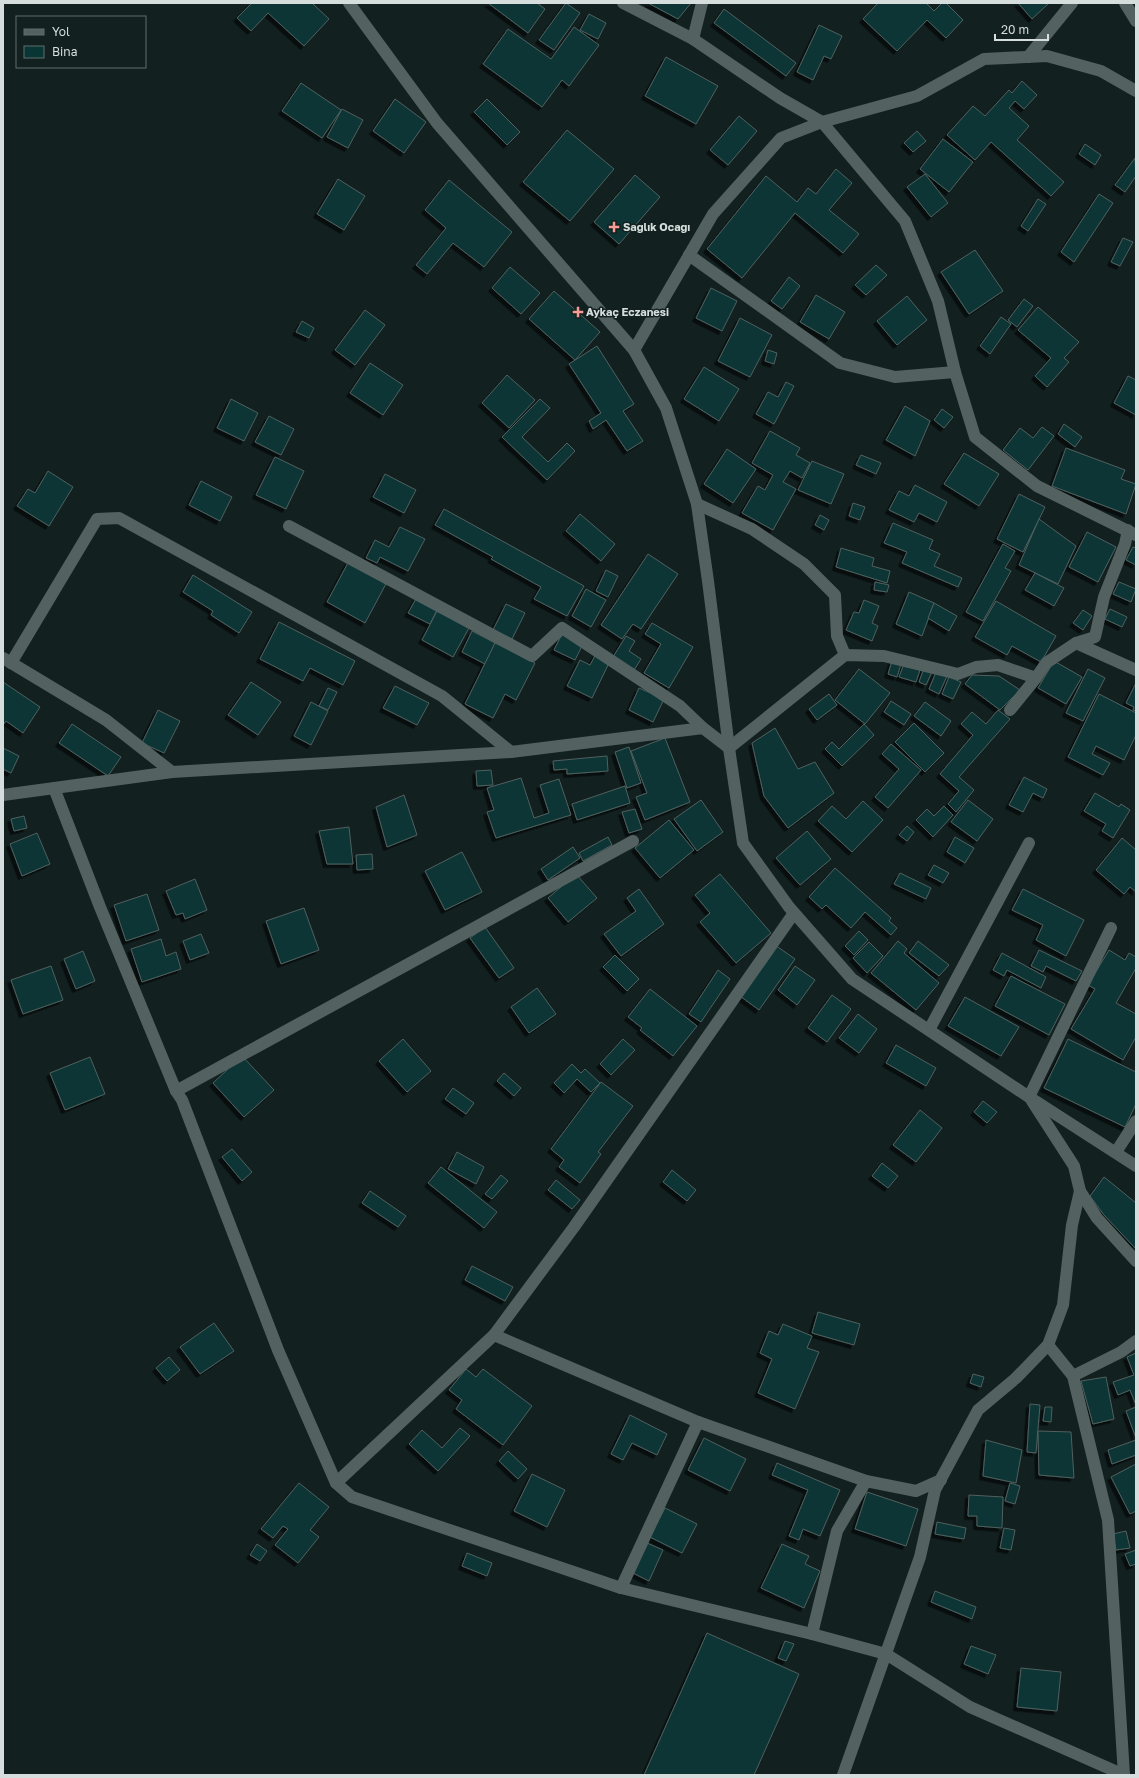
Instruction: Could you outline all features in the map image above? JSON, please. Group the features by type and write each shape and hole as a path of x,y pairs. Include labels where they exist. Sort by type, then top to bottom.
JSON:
{"street":[{"path":"349,3 437,123 634,350 666,408 697,504 743,843 794,913 852,979 1029,1097 1136,1166"},
{"path":"623,3 693,39 780,98 822,122 905,221 938,301 955,372 975,437 1036,486 1132,533 1125,544 1104,597 1095,637 1076,643 1046,663 1010,710"},
{"path":"693,39 702,3"},
{"path":"1028,57 1072,3"},
{"path":"1125,3 1136,21"},
{"path":"634,350 713,214 781,138 822,122 917,96 984,59 1047,56 1101,71 1136,91"},
{"path":"688,256 840,363 895,377 955,372"},
{"path":"697,504 752,529 804,564 835,595 837,636 845,655"},
{"path":"172,772 106,720 7,661 96,519 119,518 442,696 511,752"},
{"path":"289,526 532,656 562,628 680,706 703,728 729,748"},
{"path":"1076,643 1136,670"},
{"path":"729,748 845,655 884,656 958,674 976,667 998,665 1036,678"},
{"path":"3,795 172,772 511,752 703,728"},
{"path":"54,788 100,907 176,1091 182,1100 278,1350 336,1483 352,1497 621,1588 812,1634 886,1654 970,1707 1124,1775 1108,1520 1074,1376 1048,1345"},
{"path":"176,1091 632,841"},
{"path":"929,1030 1029,843"},
{"path":"336,1483 494,1335 574,1227 794,913"},
{"path":"1029,1097 1111,928"},
{"path":"1029,1097 1074,1166 1080,1191 1097,1218 1136,1261"},
{"path":"1116,1152 1136,1121"},
{"path":"843,1775 920,1557 935,1490 978,1410 1016,1378 1048,1345 1064,1305 1072,1225 1080,1191"},
{"path":"494,1335 698,1422 866,1481 916,1491 941,1480"},
{"path":"1074,1376 1121,1352 1136,1341"},
{"path":"621,1588 698,1422"},
{"path":"812,1634 837,1531 866,1481"}],"building":[{"path":"252,3 312,3 329,19 304,46 268,13 251,31 237,18"},
{"path":"488,3 537,3 545,9 528,33"},
{"path":"566,3 580,13 554,50 539,40"},
{"path":"648,3 691,3 678,19"},
{"path":"878,3 926,3 934,11 942,3 946,3 963,20 946,38 927,20 897,51 863,19"},
{"path":"1018,3 1049,3 1032,19"},
{"path":"724,9 796,63 786,76 714,23"},
{"path":"589,14 606,23 598,39 580,30"},
{"path":"819,25 842,36 831,59 824,56 813,80 797,72"},
{"path":"574,27 599,45 569,86 562,80 542,107 483,64 508,29 551,59"},
{"path":"666,57 718,86 696,124 645,96"},
{"path":"1022,81 1037,95 1024,109 1015,101 1009,108 1029,126 1017,140 1064,182 1051,196 991,142 975,160 947,135 973,106 985,116 1009,90 1012,93"},
{"path":"301,83 341,110 322,138 282,111"},
{"path":"395,99 426,122 404,153 373,131"},
{"path":"487,99 520,132 507,145 474,112"},
{"path":"342,109 363,120 348,148 327,137"},
{"path":"739,116 757,131 728,165 710,150"},
{"path":"567,130 614,169 570,221 523,182"},
{"path":"917,131 926,141 913,152 904,143"},
{"path":"943,139 973,162 949,192 920,169"},
{"path":"1085,144 1101,155 1095,165 1079,154"},
{"path":"1135,158 1136,176 1125,192 1115,185"},
{"path":"836,169 852,183 829,210 859,234 843,253 795,213 742,278 707,249 766,176 797,202 808,188 816,194"},
{"path":"925,174 948,203 931,217 907,187"},
{"path":"635,175 660,197 619,244 594,222"},
{"path":"338,179 365,196 344,230 317,214"},
{"path":"449,180 512,232 484,267 453,243 427,274 416,265 446,228 425,210"},
{"path":"1099,194 1113,203 1074,262 1061,252"},
{"path":"1038,199 1046,204 1028,231 1021,226"},
{"path":"1123,238 1133,242 1120,266 1111,262"},
{"path":"975,250 1003,291 969,314 941,272"},
{"path":"876,265 887,275 866,295 855,285"},
{"path":"510,267 540,293 521,314 492,288"},
{"path":"789,277 800,286 782,309 771,301"},
{"path":"711,288 737,301 722,331 696,318"},
{"path":"554,291 600,332 575,360 529,319"},
{"path":"816,295 845,312 829,339 800,322"},
{"path":"907,296 927,320 897,345 877,321"},
{"path":"1024,299 1033,306 1017,327 1008,320"},
{"path":"1038,307 1079,342 1064,358 1069,362 1047,387 1035,376 1051,358 1018,330"},
{"path":"365,310 385,325 355,365 335,350"},
{"path":"1001,317 1011,324 990,354 980,346"},
{"path":"740,318 772,335 750,377 718,361"},
{"path":"302,321 314,328 309,338 296,332"},
{"path":"597,346 634,404 623,411 643,441 627,451 606,420 593,429 589,421 601,413 569,364"},
{"path":"768,350 777,353 774,364 765,361"},
{"path":"370,363 403,385 383,415 350,393"},
{"path":"704,367 739,389 719,421 684,399"},
{"path":"507,375 535,400 509,428 482,403"},
{"path":"1128,376 1136,380 1136,415 1114,403"},
{"path":"786,382 794,386 774,424 756,414 768,392 778,397"},
{"path":"231,399 258,413 244,441 217,428"},
{"path":"540,399 550,408 522,437 548,462 567,443 575,451 547,480 502,437"},
{"path":"905,406 930,421 915,456 886,440"},
{"path":"942,409 953,417 944,428 934,420"},
{"path":"269,416 294,429 281,455 255,442"},
{"path":"1064,424 1082,437 1075,447 1058,434"},
{"path":"1042,427 1054,436 1028,470 1003,450 1020,428 1033,438"},
{"path":"770,431 800,448 796,455 810,463 802,478 790,471 783,482 796,489 773,530 742,513 758,486 765,490 773,475 752,463"},
{"path":"1066,448 1125,470 1121,479 1136,484 1126,514 1052,486"},
{"path":"727,449 756,469 733,503 704,484"},
{"path":"964,453 999,474 979,506 944,484"},
{"path":"861,455 881,463 876,474 856,465"},
{"path":"275,457 304,471 286,509 256,495"},
{"path":"812,461 844,474 831,504 798,490"},
{"path":"48,471 73,487 49,526 17,506 28,489 35,493"},
{"path":"385,474 416,490 404,513 373,497"},
{"path":"201,481 232,497 220,521 189,505"},
{"path":"915,485 947,502 937,522 919,513 914,522 889,510 899,491 909,496"},
{"path":"1019,494 1045,507 1023,552 997,539"},
{"path":"853,503 865,507 860,520 849,516"},
{"path":"444,509 584,586 567,616 534,599 541,587 491,559 493,557 435,525"},
{"path":"580,514 615,544 601,561 566,531"},
{"path":"820,515 829,520 824,530 815,525"},
{"path":"1039,519 1076,546 1058,584 1019,565"},
{"path":"893,523 933,540 929,549 940,554 934,566 962,578 958,587 902,563 907,552 884,543"},
{"path":"400,527 425,539 408,571 380,557 377,563 366,558 375,540 389,547"},
{"path":"1087,532 1116,547 1098,582 1069,567"},
{"path":"1003,544 1015,551 1005,568 1011,571 983,621 966,612"},
{"path":"1133,547 1136,548 1136,565 1126,560"},
{"path":"841,548 874,558 872,566 890,571 887,583 836,567"},
{"path":"648,554 678,574 641,629 633,624 622,639 601,625"},
{"path":"349,561 387,582 365,623 327,602"},
{"path":"606,570 618,576 608,597 596,591"},
{"path":"1035,573 1064,588 1054,606 1025,590"},
{"path":"193,575 252,612 239,633 211,615 213,611 183,592"},
{"path":"875,582 889,585 887,592 874,590"},
{"path":"1119,582 1136,589 1131,602 1113,594"},
{"path":"586,589 606,600 591,627 572,616"},
{"path":"909,592 934,603 922,636 896,624"},
{"path":"417,597 438,608 430,624 408,613"},
{"path":"864,600 879,606 872,623 878,626 872,641 846,630 854,612 859,613"},
{"path":"996,601 1056,636 1041,662 1012,646 1007,655 975,637"},
{"path":"934,603 957,616 949,631 928,618"},
{"path":"506,604 525,613 512,639 493,630"},
{"path":"438,609 470,626 453,657 422,640"},
{"path":"1110,609 1127,617 1122,627 1105,619"},
{"path":"1083,610 1092,616 1083,630 1073,623"},
{"path":"279,622 355,661 343,685 310,668 303,681 260,659"},
{"path":"652,623 693,647 669,688 644,673 661,644 645,634"},
{"path":"472,631 495,643 485,664 462,652"},
{"path":"562,634 583,644 575,660 554,650"},
{"path":"626,636 635,641 629,651 641,659 634,670 613,657"},
{"path":"495,643 535,663 516,700 505,694 493,718 465,704"},
{"path":"596,654 610,661 592,698 567,686 580,660 590,665"},
{"path":"892,661 901,664 897,677 888,674"},
{"path":"1054,661 1082,677 1066,704 1038,688"},
{"path":"904,664 920,670 916,682 899,677"},
{"path":"924,668 932,672 926,685 919,682"},
{"path":"859,669 890,693 865,724 835,700"},
{"path":"1088,669 1105,678 1083,721 1066,713"},
{"path":"936,672 947,676 939,694 929,689"},
{"path":"972,675 999,676 1020,690 1000,710 965,684"},
{"path":"949,677 961,682 953,699 942,694"},
{"path":"3,682 40,707 23,733 6,721 3,725"},
{"path":"251,682 281,702 258,735 228,715"},
{"path":"1136,683 1136,711 1133,710 1134,707 1126,703"},
{"path":"395,686 429,703 417,725 383,708"},
{"path":"328,688 337,692 328,710 319,706"},
{"path":"639,688 664,699 653,722 629,710"},
{"path":"829,694 837,705 817,720 809,709"},
{"path":"1099,694 1136,713 1136,735 1124,760 1096,746 1092,754 1110,763 1103,775 1068,757"},
{"path":"891,701 911,714 904,725 884,712"},
{"path":"311,702 328,711 311,745 294,736"},
{"path":"925,702 951,721 941,736 914,716"},
{"path":"158,710 180,721 164,753 142,743"},
{"path":"998,710 1010,719 959,777 974,790 956,812 948,804 959,791 940,774 973,735 961,724 972,712 986,724"},
{"path":"914,723 944,753 925,772 895,742"},
{"path":"72,724 121,757 108,776 59,743"},
{"path":"864,724 874,735 842,766 825,749 832,742 839,749"},
{"path":"775,728 798,769 815,762 834,793 788,828 764,796 752,743"},
{"path":"665,738 690,802 645,820 636,797 647,793 631,751"},
{"path":"891,744 921,770 888,808 875,797 899,769 882,754"},
{"path":"629,747 641,783 627,788 615,752"},
{"path":"3,748 19,756 11,773 3,769"},
{"path":"607,756 608,771 567,774 567,769 554,770 553,761"},
{"path":"491,770 493,785 477,786 476,771"},
{"path":"1024,777 1047,789 1043,798 1033,793 1023,812 1009,805"},
{"path":"521,778 534,818 549,813 540,785 559,779 571,815 496,838 487,812 494,810 487,788"},
{"path":"625,786 630,803 577,820 572,804"},
{"path":"1095,793 1119,807 1121,804 1130,810 1113,838 1102,831 1106,824 1084,811"},
{"path":"404,795 417,835 387,847 376,807"},
{"path":"701,800 723,832 697,851 674,819"},
{"path":"968,800 993,819 977,841 951,822"},
{"path":"863,801 883,820 852,852 818,821 832,806 846,819"},
{"path":"944,806 953,815 933,837 916,820 927,809 934,816"},
{"path":"635,809 642,829 629,833 622,812"},
{"path":"24,816 27,828 14,831 11,819"},
{"path":"669,820 694,850 660,878 635,848"},
{"path":"907,826 914,832 907,841 899,835"},
{"path":"349,827 353,864 327,864 319,831"},
{"path":"807,831 831,859 800,885 776,858"},
{"path":"37,833 50,864 22,876 10,844"},
{"path":"608,837 612,845 583,861 579,853"},
{"path":"955,837 974,848 965,863 947,852"},
{"path":"1122,838 1136,850 1136,892 1130,887 1124,894 1096,870"},
{"path":"573,847 580,858 548,880 541,869"},
{"path":"462,852 482,892 445,910 425,871"},
{"path":"372,854 373,869 357,870 356,855"},
{"path":"934,865 949,873 943,883 928,875"},
{"path":"835,868 891,918 889,921 897,928 891,935 865,912 851,928 826,905 822,909 809,897"},
{"path":"900,873 931,888 926,899 894,884"},
{"path":"576,874 597,898 568,922 548,898"},
{"path":"720,874 771,933 736,963 700,922 710,913 695,895"},
{"path":"195,879 207,910 185,919 183,913 176,915 166,891"},
{"path":"639,889 664,924 621,956 604,934 636,911 627,898"},
{"path":"1023,889 1084,920 1066,956 1036,940 1043,925 1012,910"},
{"path":"147,894 159,930 126,941 114,905"},
{"path":"304,908 319,950 281,964 266,921"},
{"path":"485,927 514,968 499,978 470,938"},
{"path":"859,931 868,940 854,955 845,946"},
{"path":"201,934 209,953 190,960 183,941"},
{"path":"161,939 166,956 176,952 181,969 142,982 131,949"},
{"path":"898,941 907,949 904,953 939,983 916,1010 871,973"},
{"path":"918,941 949,965 939,976 909,953"},
{"path":"869,942 883,956 867,973 853,958"},
{"path":"775,945 795,959 759,1010 740,996"},
{"path":"1039,950 1082,971 1076,981 1046,966 1043,972 1031,966"},
{"path":"1109,950 1125,960 1129,953 1136,957 1136,968 1116,1003 1136,1014 1136,1037 1123,1060 1071,1029 1095,989 1088,985"},
{"path":"83,951 95,981 76,989 64,959"},
{"path":"1002,953 1046,977 1041,988 1007,970 1004,976 993,970"},
{"path":"615,955 639,979 627,991 603,967"},
{"path":"51,966 63,1000 23,1014 11,980"},
{"path":"795,966 815,980 797,1005 778,990"},
{"path":"718,970 730,979 701,1022 689,1014"},
{"path":"1011,976 1065,1004 1049,1035 995,1006"},
{"path":"537,988 556,1014 529,1033 511,1007"},
{"path":"650,989 697,1026 673,1056 640,1030 642,1028 628,1017"},
{"path":"832,995 851,1009 827,1042 808,1028"},
{"path":"965,997 1019,1027 1001,1056 948,1026"},
{"path":"858,1014 877,1029 859,1053 839,1038"},
{"path":"403,1039 431,1071 407,1092 379,1061"},
{"path":"623,1039 635,1050 611,1075 600,1064"},
{"path":"1068,1039 1136,1072 1136,1104 1125,1127 1044,1088"},
{"path":"896,1045 936,1068 926,1086 886,1063"},
{"path":"242,1056 274,1090 244,1117 213,1083"},
{"path":"90,1057 105,1094 65,1110 50,1073"},
{"path":"572,1064 581,1073 585,1069 600,1083 591,1092 577,1079 564,1093 554,1083"},
{"path":"504,1073 521,1088 514,1096 497,1081"},
{"path":"601,1082 633,1106 598,1152 601,1154 580,1183 559,1167 564,1160 551,1149"},
{"path":"453,1088 474,1103 466,1114 445,1099"},
{"path":"983,1101 997,1112 987,1123 974,1112"},
{"path":"920,1110 942,1128 916,1162 893,1145"},
{"path":"232,1149 252,1172 242,1181 222,1157"},
{"path":"457,1152 484,1167 476,1184 448,1169"},
{"path":"882,1163 898,1176 888,1188 872,1176"},
{"path":"441,1167 497,1212 484,1228 428,1183"},
{"path":"672,1170 696,1190 687,1201 663,1182"},
{"path":"501,1175 508,1181 492,1199 485,1194"},
{"path":"1104,1177 1136,1203 1136,1249 1104,1215 1090,1196"},
{"path":"556,1180 580,1200 572,1209 548,1190"},
{"path":"370,1191 406,1216 398,1227 362,1203"},
{"path":"472,1266 513,1287 505,1301 465,1280"},
{"path":"818,1312 860,1324 854,1345 812,1333"},
{"path":"214,1323 234,1351 200,1374 180,1347"},
{"path":"783,1324 812,1336 807,1348 819,1352 795,1409 758,1393 772,1359 760,1353 769,1331 778,1335"},
{"path":"1136,1353 1136,1405 1130,1390 1118,1395 1113,1382 1134,1375 1127,1357"},
{"path":"169,1357 180,1370 167,1381 156,1368"},
{"path":"466,1369 476,1377 483,1369 532,1406 503,1445 456,1409 462,1400 449,1390"},
{"path":"973,1374 984,1377 981,1387 970,1383"},
{"path":"1106,1377 1114,1419 1093,1424 1081,1381"},
{"path":"1030,1404 1040,1405 1036,1453 1027,1452"},
{"path":"1045,1407 1052,1407 1051,1422 1043,1421"},
{"path":"1136,1407 1136,1438 1126,1411"},
{"path":"630,1415 667,1434 657,1455 632,1443 623,1460 611,1454"},
{"path":"460,1428 470,1436 438,1471 409,1444 422,1430 442,1448"},
{"path":"1038,1431 1071,1432 1074,1478 1039,1475"},
{"path":"704,1438 746,1459 730,1491 688,1470"},
{"path":"986,1440 1022,1450 1016,1483 983,1476"},
{"path":"1136,1440 1136,1455 1112,1464 1108,1450"},
{"path":"508,1451 527,1469 518,1479 499,1461"},
{"path":"777,1463 840,1490 820,1536 803,1529 799,1540 789,1536 808,1490 772,1475"},
{"path":"1136,1464 1136,1511 1130,1514 1111,1477"},
{"path":"532,1474 565,1490 547,1527 514,1511"},
{"path":"299,1483 329,1507 310,1530 319,1537 298,1563 275,1545 288,1529 283,1526 273,1538 261,1529"},
{"path":"1010,1483 1020,1486 1015,1504 1005,1501"},
{"path":"867,1492 918,1509 906,1546 855,1529"},
{"path":"969,1495 1003,1497 1002,1528 977,1526 977,1516 968,1516"},
{"path":"665,1508 697,1524 682,1553 650,1537"},
{"path":"937,1522 966,1528 964,1539 935,1534"},
{"path":"1004,1528 1015,1530 1011,1550 1000,1548"},
{"path":"1126,1531 1130,1548 1116,1550 1113,1534"},
{"path":"647,1543 663,1550 649,1581 633,1573"},
{"path":"257,1544 267,1551 260,1561 250,1555"},
{"path":"782,1544 809,1556 805,1564 820,1571 804,1608 761,1588"},
{"path":"1136,1550 1136,1564 1130,1566 1125,1554"},
{"path":"467,1553 492,1563 487,1576 462,1566"},
{"path":"935,1591 976,1607 972,1619 931,1602"},
{"path":"707,1633 799,1674 754,1775 644,1775"},
{"path":"785,1641 794,1644 786,1661 778,1658"},
{"path":"971,1646 996,1655 988,1674 964,1664"},
{"path":"1021,1668 1061,1672 1057,1711 1017,1707"}],"place":[{"name":"Saglık Ocagı","path":"614,227"},
{"name":"Aykaç Eczanesi","path":"578,312"}]}
